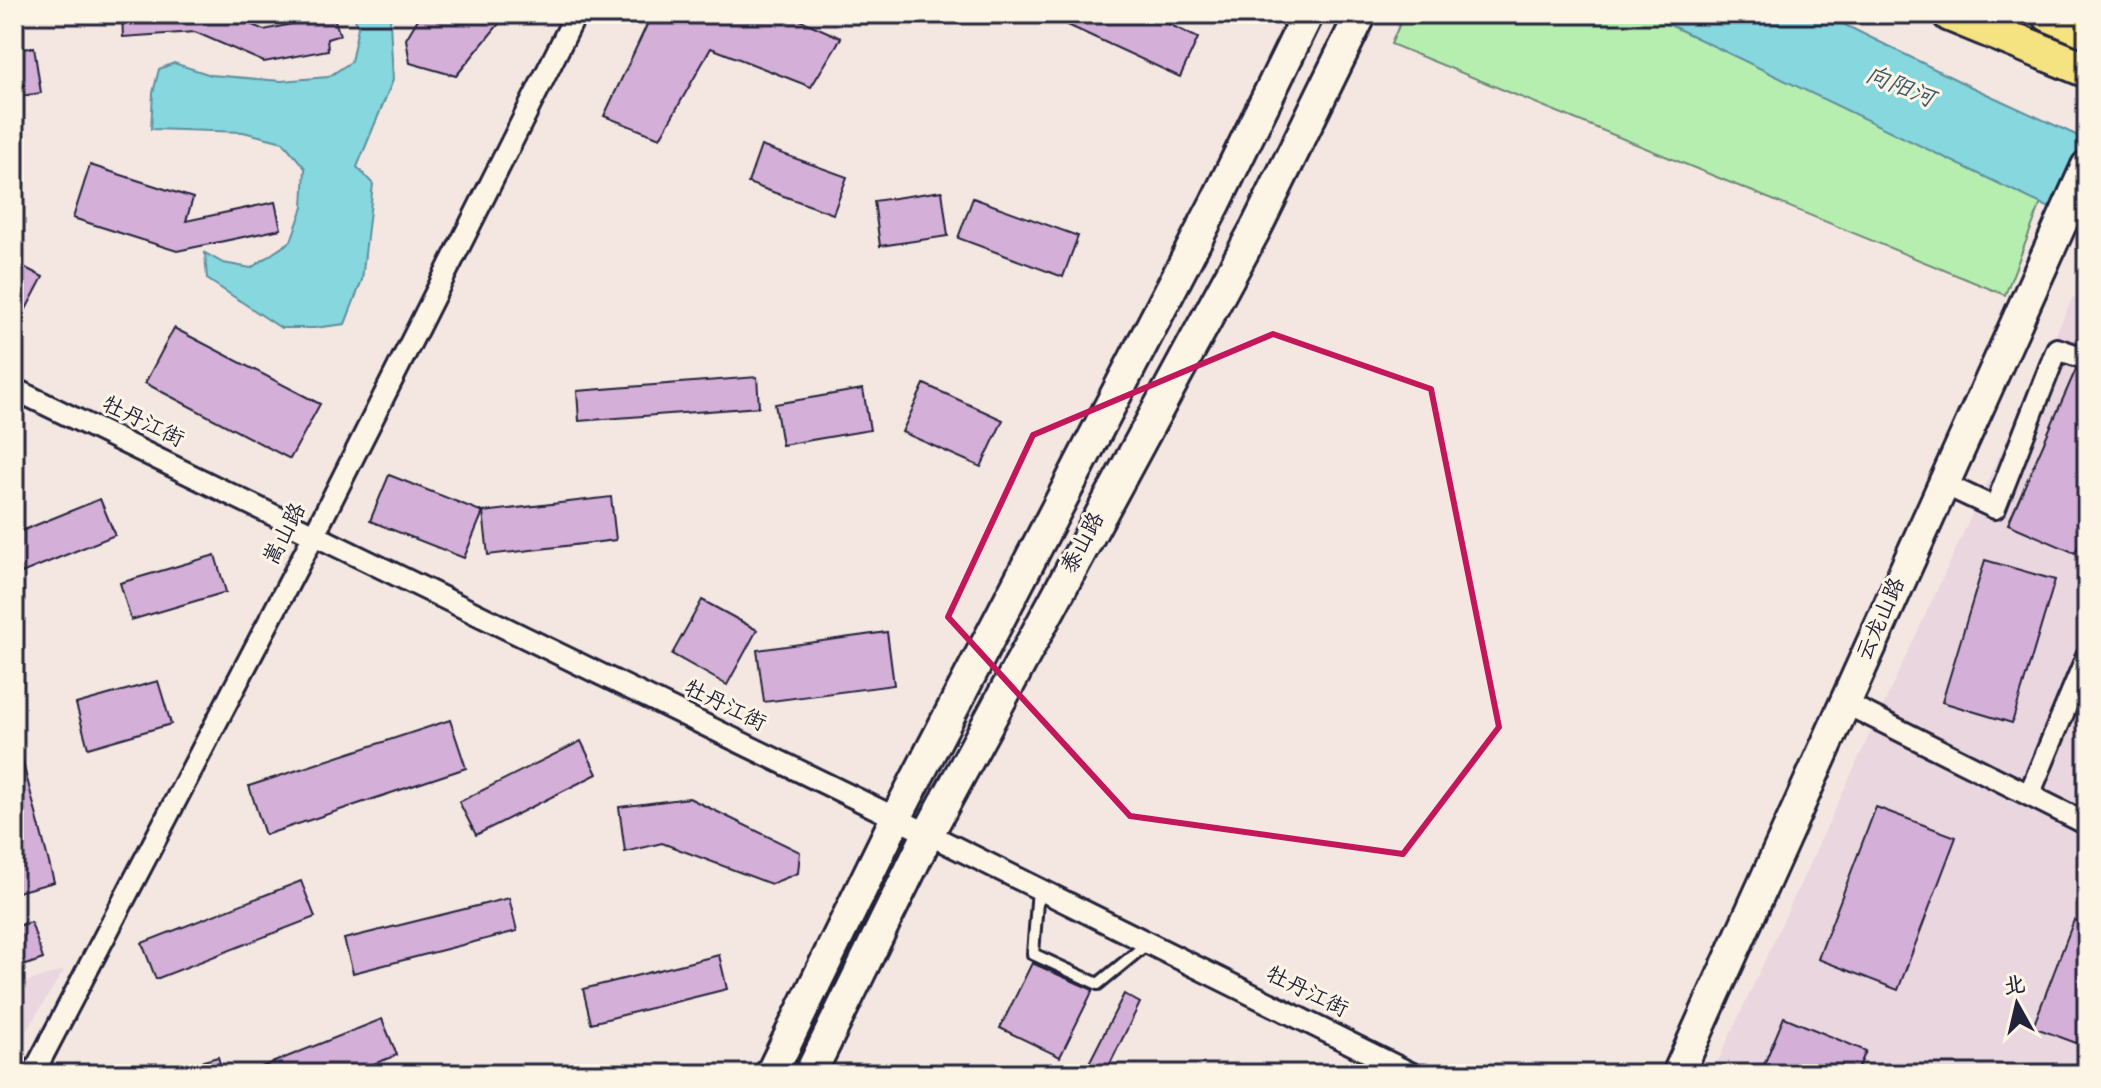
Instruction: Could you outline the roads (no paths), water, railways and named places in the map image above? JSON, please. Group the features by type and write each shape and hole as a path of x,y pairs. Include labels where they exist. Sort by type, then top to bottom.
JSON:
{"main road":[{"path":"1950,14 2087,70"},
{"path":"2049,14 2086,26"}],"street":[{"name":"嵩山路","path":"33,1074 314,535 576,14"},
{"name":"泰山路","path":"771,1074 896,818 1216,202 1308,14"},
{"name":"泰山路","path":"810,1074 928,834 1257,226 1361,14"},
{"name":"云龙山路","path":"1678,1074 2087,166"},
{"path":"1944,484 1995,508 2057,349 2087,359"},
{"name":"牡丹江街","path":"14,389 896,818 1412,1074"},
{"path":"2029,795 2087,656"},
{"path":"1845,703 2087,824"}],"lane":[{"path":"1038,889 1033,954 1098,984 1148,943"}],"water":[{"path":"353,14 393,14 390,21 393,80 357,167 373,184 362,280 345,324 281,328 207,279 205,253 223,263 251,268 291,241 303,207 305,168 283,142 243,132 151,129 153,93 159,69 174,63 211,75 281,81 328,77 351,62 358,27"},
{"name":"向阳河","path":"1647,14 1823,14 2087,140 2087,226"}]}
